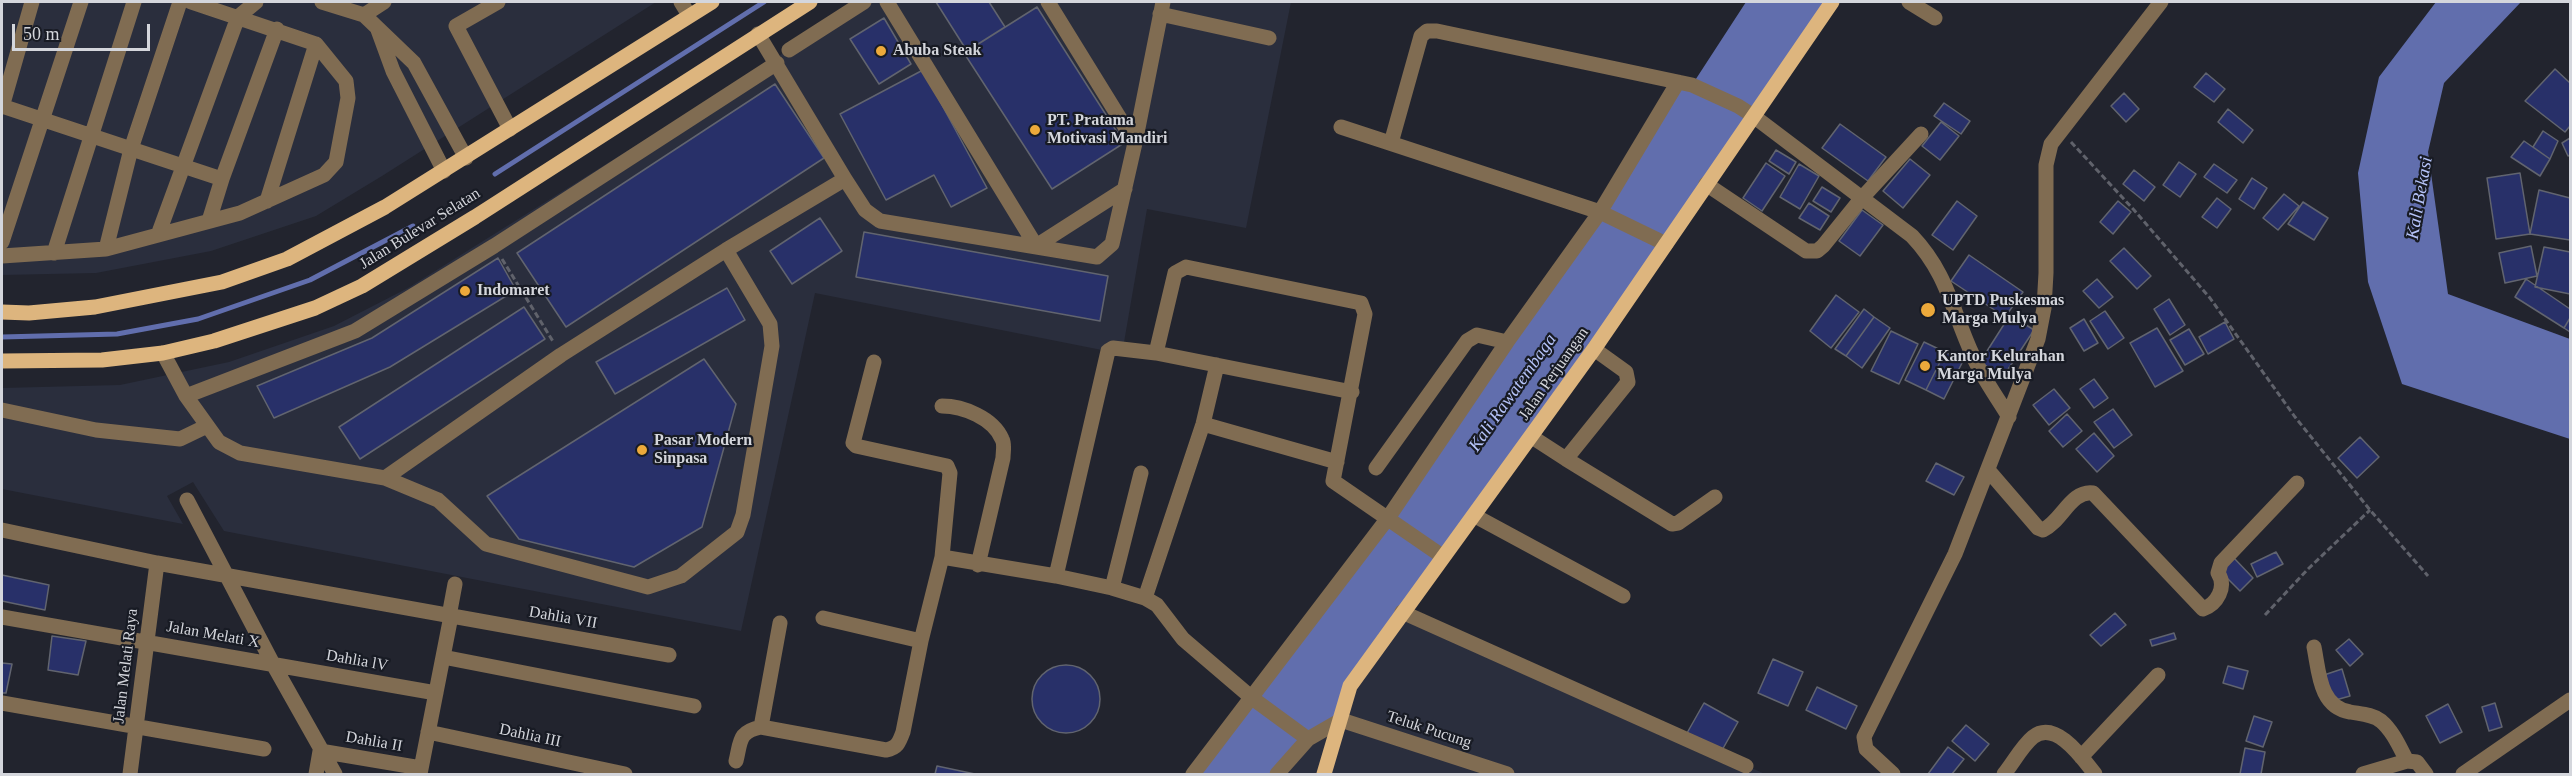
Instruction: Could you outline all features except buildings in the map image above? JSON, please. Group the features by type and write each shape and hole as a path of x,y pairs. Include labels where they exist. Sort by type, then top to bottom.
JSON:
{"main road":[{"path":"2,312 29,313 96,307 222,282 287,259 385,207 712,2"},
{"name":"Jalan Bulevar Selatan","path":"2,361 102,360 163,353 266,325 315,308 362,286 475,217 810,2"},
{"name":"Jalan Perjuangan","path":"1323,774 1350,686 1402,612 1437,552 1475,516 1594,349 1832,2"}],"street":[{"path":"32,2 2,106 222,180"},
{"path":"2,242 81,2"},
{"path":"54,253 134,2"},
{"path":"106,249 131,149 180,2"},
{"path":"2,256 106,249 240,213 324,175 336,162 348,98 346,81 316,44 191,2"},
{"path":"158,235 238,17 256,2"},
{"path":"322,2 364,15 414,63 466,158"},
{"path":"364,15 384,2"},
{"path":"498,2 456,26 510,129"},
{"path":"681,2 689,15"},
{"path":"789,50 864,2"},
{"path":"887,2 1036,246"},
{"path":"1048,2 1136,142"},
{"path":"1909,2 1935,18"},
{"path":"1893,774 1866,749 1864,737 1955,554 2038,339 2046,273 2046,165 2050,144 2161,2"},
{"path":"758,34 865,210 880,221 1096,256 1112,244 1136,142 1162,8 1269,38"},
{"path":"377,28 393,71 444,171"},
{"path":"209,221 277,29"},
{"path":"1391,143 1421,36 1427,31 1437,31 1685,84 1738,106 1912,236 1929,254 1953,300 1974,358 2008,417"},
{"path":"267,201 316,44"},
{"path":"186,396 355,332 494,246 777,63"},
{"path":"1193,774 1391,520 1507,342 1606,215 1685,84"},
{"path":"1341,127 1606,215 1666,244"},
{"path":"1706,184 1806,251 1812,252 1823,246 1861,199 1921,134"},
{"path":"385,478 561,355 726,250 845,179"},
{"path":"1036,246 1125,189"},
{"path":"163,353 186,396 219,442 240,453 385,478 438,500 486,544 648,587 681,576 737,532 743,514 772,346 770,324 726,250"},
{"path":"1156,353 1175,273 1186,267 1360,303 1365,314 1352,392 1333,476 1335,484 1437,552"},
{"path":"1376,468 1467,341 1477,335 1507,342"},
{"path":"1056,576 1108,351 1118,347 1156,353 1352,392"},
{"path":"1566,459 1628,382 1626,372 1594,349"},
{"path":"736,761 742,736 748,730 761,728 886,750 898,745 903,732 921,641 942,557 950,473 947,466 941,463 856,446 853,443 874,362"},
{"path":"1146,598 1203,424 1217,365"},
{"path":"942,406 959,406 996,429 1004,441 1003,458 978,565"},
{"path":"2,410 96,430 180,439 207,426"},
{"path":"1203,424 1336,462"},
{"path":"1532,436 1672,524 1678,523 1715,497"},
{"path":"1988,470 2038,528 2043,530 2050,527 2078,496 2085,492 2093,494 2203,609 2209,606 2222,588 2223,582 2218,573 2221,563 2297,483"},
{"path":"1112,588 1141,473"},
{"path":"188,500 273,664 335,774"},
{"path":"1475,516 1623,596"},
{"name":"Dahlia VII","path":"2,530 227,576 669,655"},
{"path":"942,557 978,565 1056,576 1146,598 1157,605 1183,639 1252,698 1308,739"},
{"name":"Jalan Melati Raya","path":"130,774 158,563"},
{"path":"421,771 455,584"},
{"path":"1402,612 1746,766"},
{"name":"Jalan Melati X","path":"2,617 273,664"},
{"path":"823,618 921,641"},
{"path":"761,728 780,623"},
{"path":"2314,647 2325,695 2342,711 2371,716 2379,720 2386,726 2407,761"},
{"path":"443,657 694,706"},
{"name":"Dahlia lV","path":"273,664 436,693"},
{"path":"2081,757 2158,675"},
{"path":"2463,774 2571,700"},
{"path":"2,703 264,749"},
{"path":"1277,774 1308,739 1341,720"},
{"name":"Teluk Pucung","path":"1341,720 1506,774"},
{"name":"Dahlia III","path":"428,732 625,774"},
{"path":"2004,774 2032,738 2048,732 2058,735 2096,774"},
{"path":"316,774 320,751"},
{"name":"Dahlia II","path":"320,751 421,771"},
{"path":"2362,774 2407,761 2417,762 2426,774"}],"path":[{"path":"2060,130 2134,210 2210,298 2295,417 2370,510 2428,576"},
{"path":"494,246 561,355"},
{"path":"2265,615 2308,568 2370,510"}],"shaded area":[{"path":"2,2 656,2 316,216 211,251 96,273 2,275"},
{"path":"865,2 1291,2 1246,228 1147,209 1122,354 815,293 741,631 224,531 193,482 167,496 183,524 2,489 2,388 120,385 229,362 334,326 408,288"},
{"path":"1402,612 1765,774 1277,774 1350,686"}],"water":[{"name":"Kali Rawatembaga","path":"1746,2 1832,2 1350,686 1341,720 1277,774 1193,774 1388,518 1678,82 1692,85"},
{"name":"Kali Bekasi","path":"2436,2 2521,2 2444,83 2428,152 2448,294 2570,339 2570,439 2402,384 2368,282 2358,173 2379,77"}],"waterway":[{"path":"495,174 764,2"},
{"path":"2,337 117,334 198,319 310,280 413,226"}],"place":[{"name":"Abuba Steak","path":"881,51"},
{"name":"PT. Pratama Motivasi Mandiri","path":"1035,130"},
{"name":"Indomaret","path":"465,291"},
{"name":"UPTD Puskesmas Marga Mulya","path":"1928,310"},
{"name":"Kantor Kelurahan Marga Mulya","path":"1925,366"},
{"name":"Pasar Modern Sinpasa","path":"642,450"}]}
